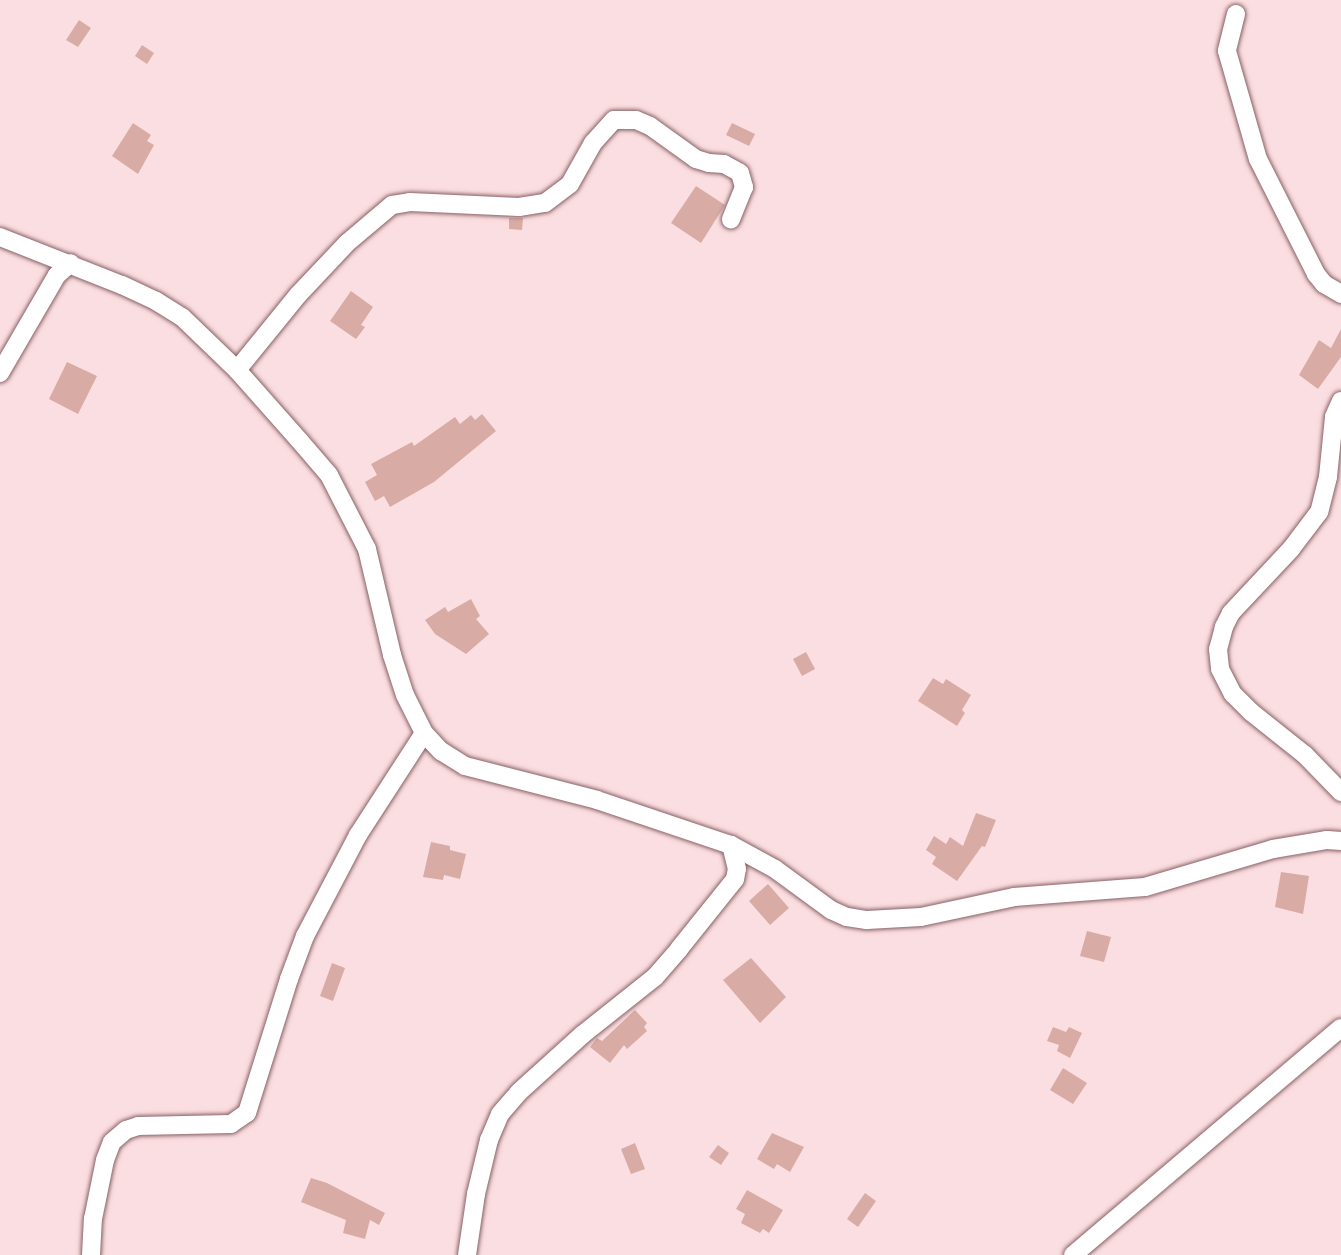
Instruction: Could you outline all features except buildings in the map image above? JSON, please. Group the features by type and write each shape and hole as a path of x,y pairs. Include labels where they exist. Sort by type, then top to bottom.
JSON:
{"street":[{"path":"1236,14 1227,51 1258,159 1316,274 1331,290 1341,294"},
{"path":"237,370 323,269 374,218 392,205 410,202 455,206 519,207 545,203 570,184 593,143 614,120 636,120 650,126 696,159 724,164 740,173 744,187 731,219"},
{"path":"0,237 71,263 164,306 197,330 237,370 329,475 342,497 367,549 392,655 405,694 424,733 441,751 465,766 597,800 731,845 775,869 831,910 847,917 884,921 921,917 1014,897 1110,892 1145,887 1273,849 1327,840 1341,841"},
{"path":"0,373 57,275 71,263"},
{"path":"1341,401 1334,417 1328,477 1318,512 1291,549 1231,613 1218,649 1220,669 1233,694 1251,712 1305,755 1341,792"},
{"path":"91,1255 93,1219 105,1160 112,1142 126,1130 138,1126 231,1125 247,1113 289,979 305,936 358,835 424,733"},
{"path":"466,1255 476,1194 489,1140 501,1114 519,1092 582,1035 655,977 679,949 735,879 737,869 731,845"},
{"path":"1072,1255 1341,1028"}]}
